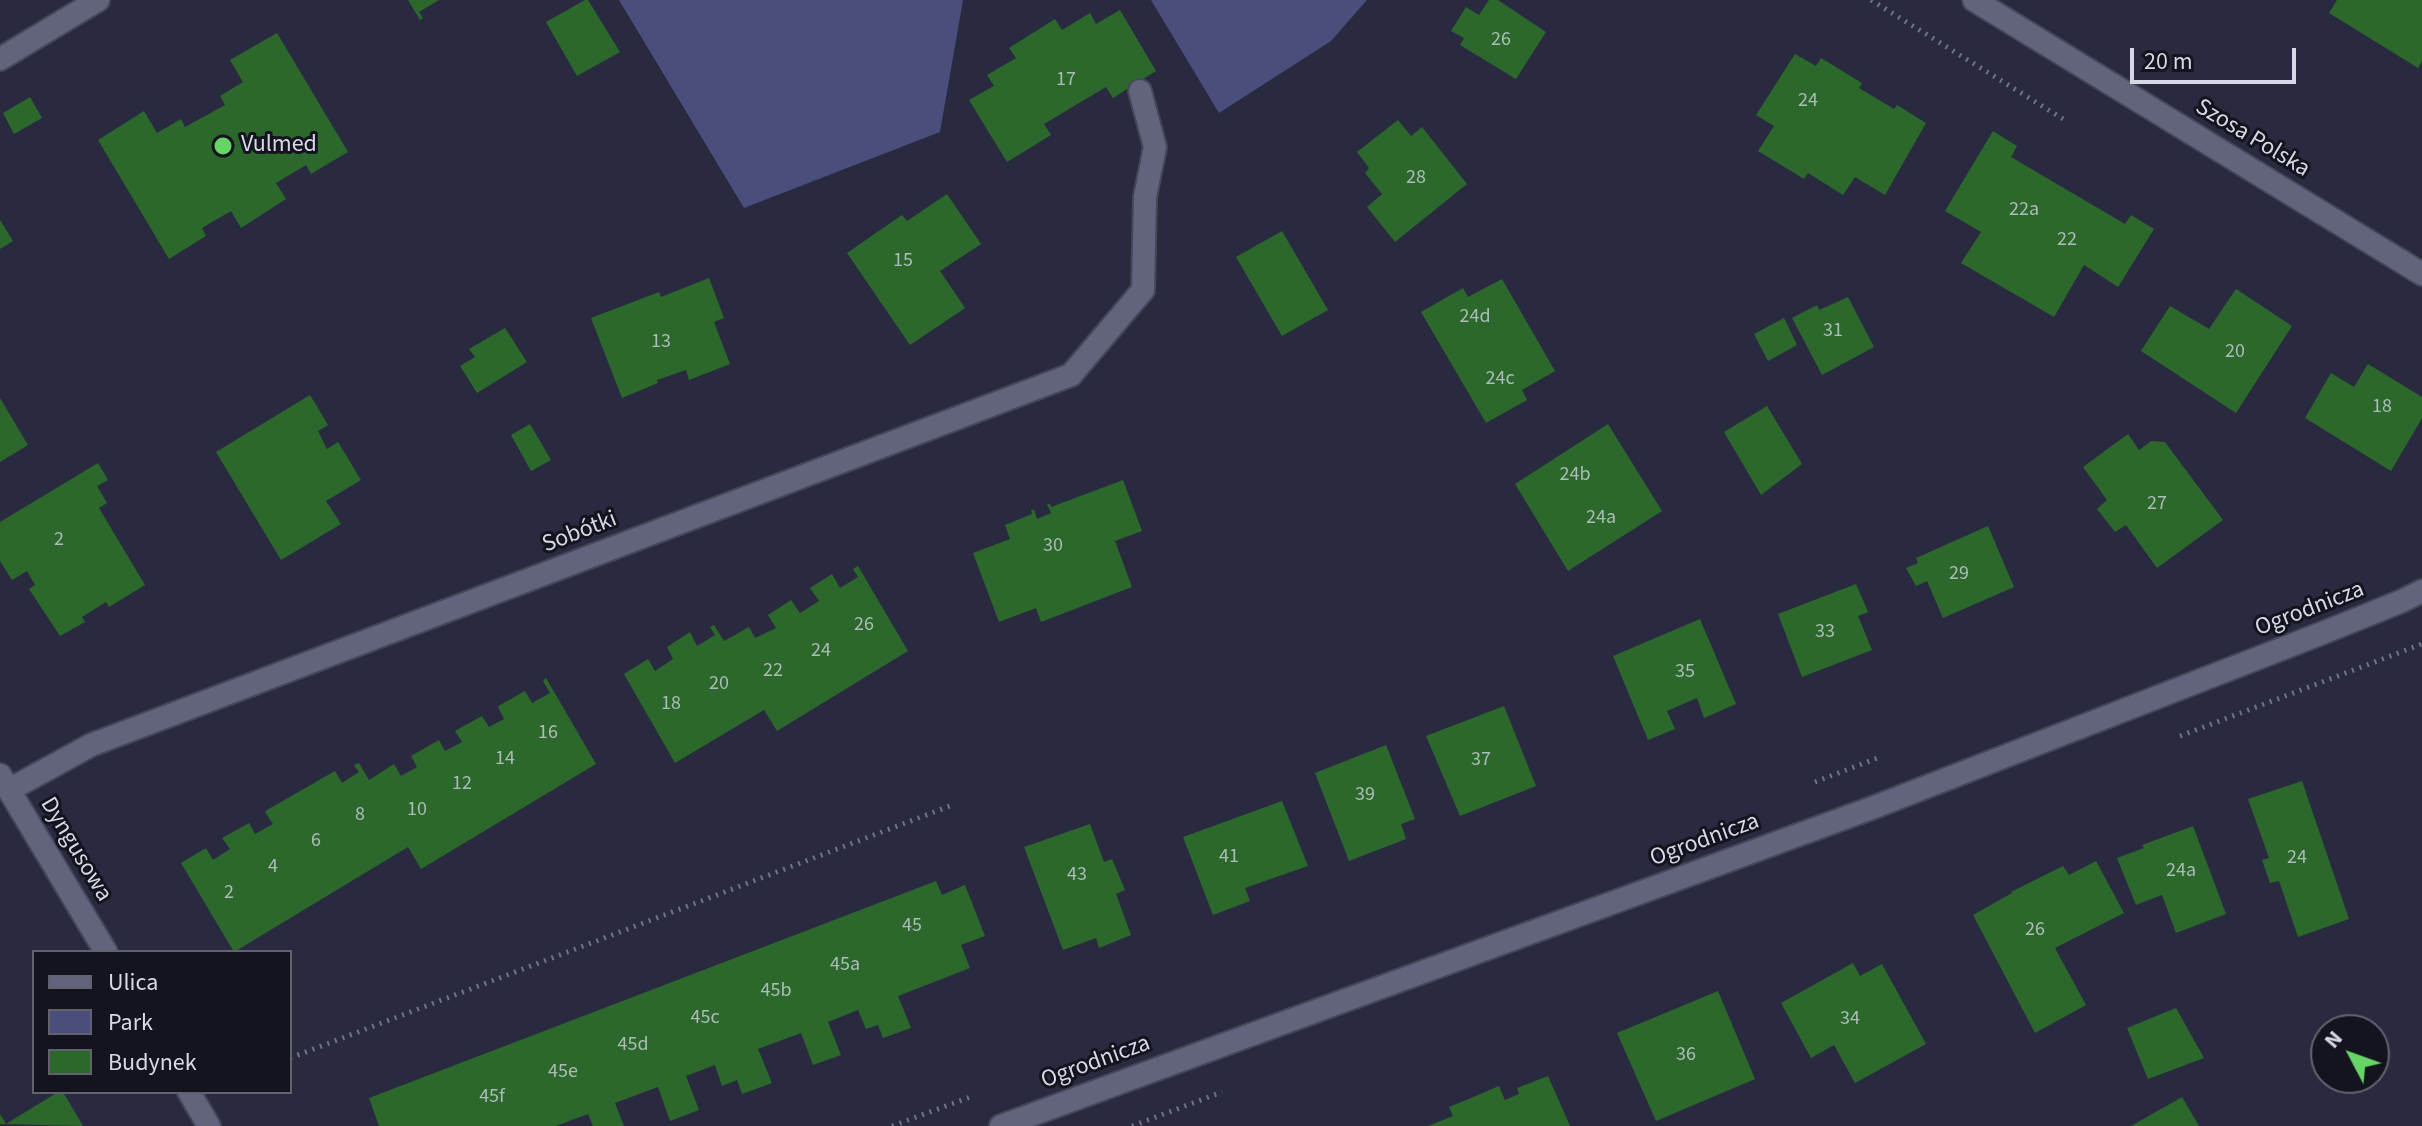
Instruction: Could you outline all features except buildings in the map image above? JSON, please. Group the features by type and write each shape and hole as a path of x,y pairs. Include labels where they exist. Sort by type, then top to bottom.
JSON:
{"street":[{"path":"0,59 98,0"},
{"name":"Szosa Polska","path":"1974,0 2422,274"},
{"name":"Sobótki","path":"4,783 91,745 1071,375 1143,290 1145,197 1155,147 1140,91"},
{"name":"Ogrodnicza","path":"1001,1126 1872,808 2320,634 2422,591"},
{"name":"Dyngusowa","path":"4,783 105,950"},
{"path":"190,1094 209,1126"}],"path":[{"path":"1871,0 2068,122"},
{"path":"292,1057 955,804"}],"green space":[{"path":"619,0 963,0 940,132 744,208"},
{"path":"1151,0 1367,0 1331,41 1219,113"}],"place":[{"name":"Vulmed","path":"223,146"}]}
